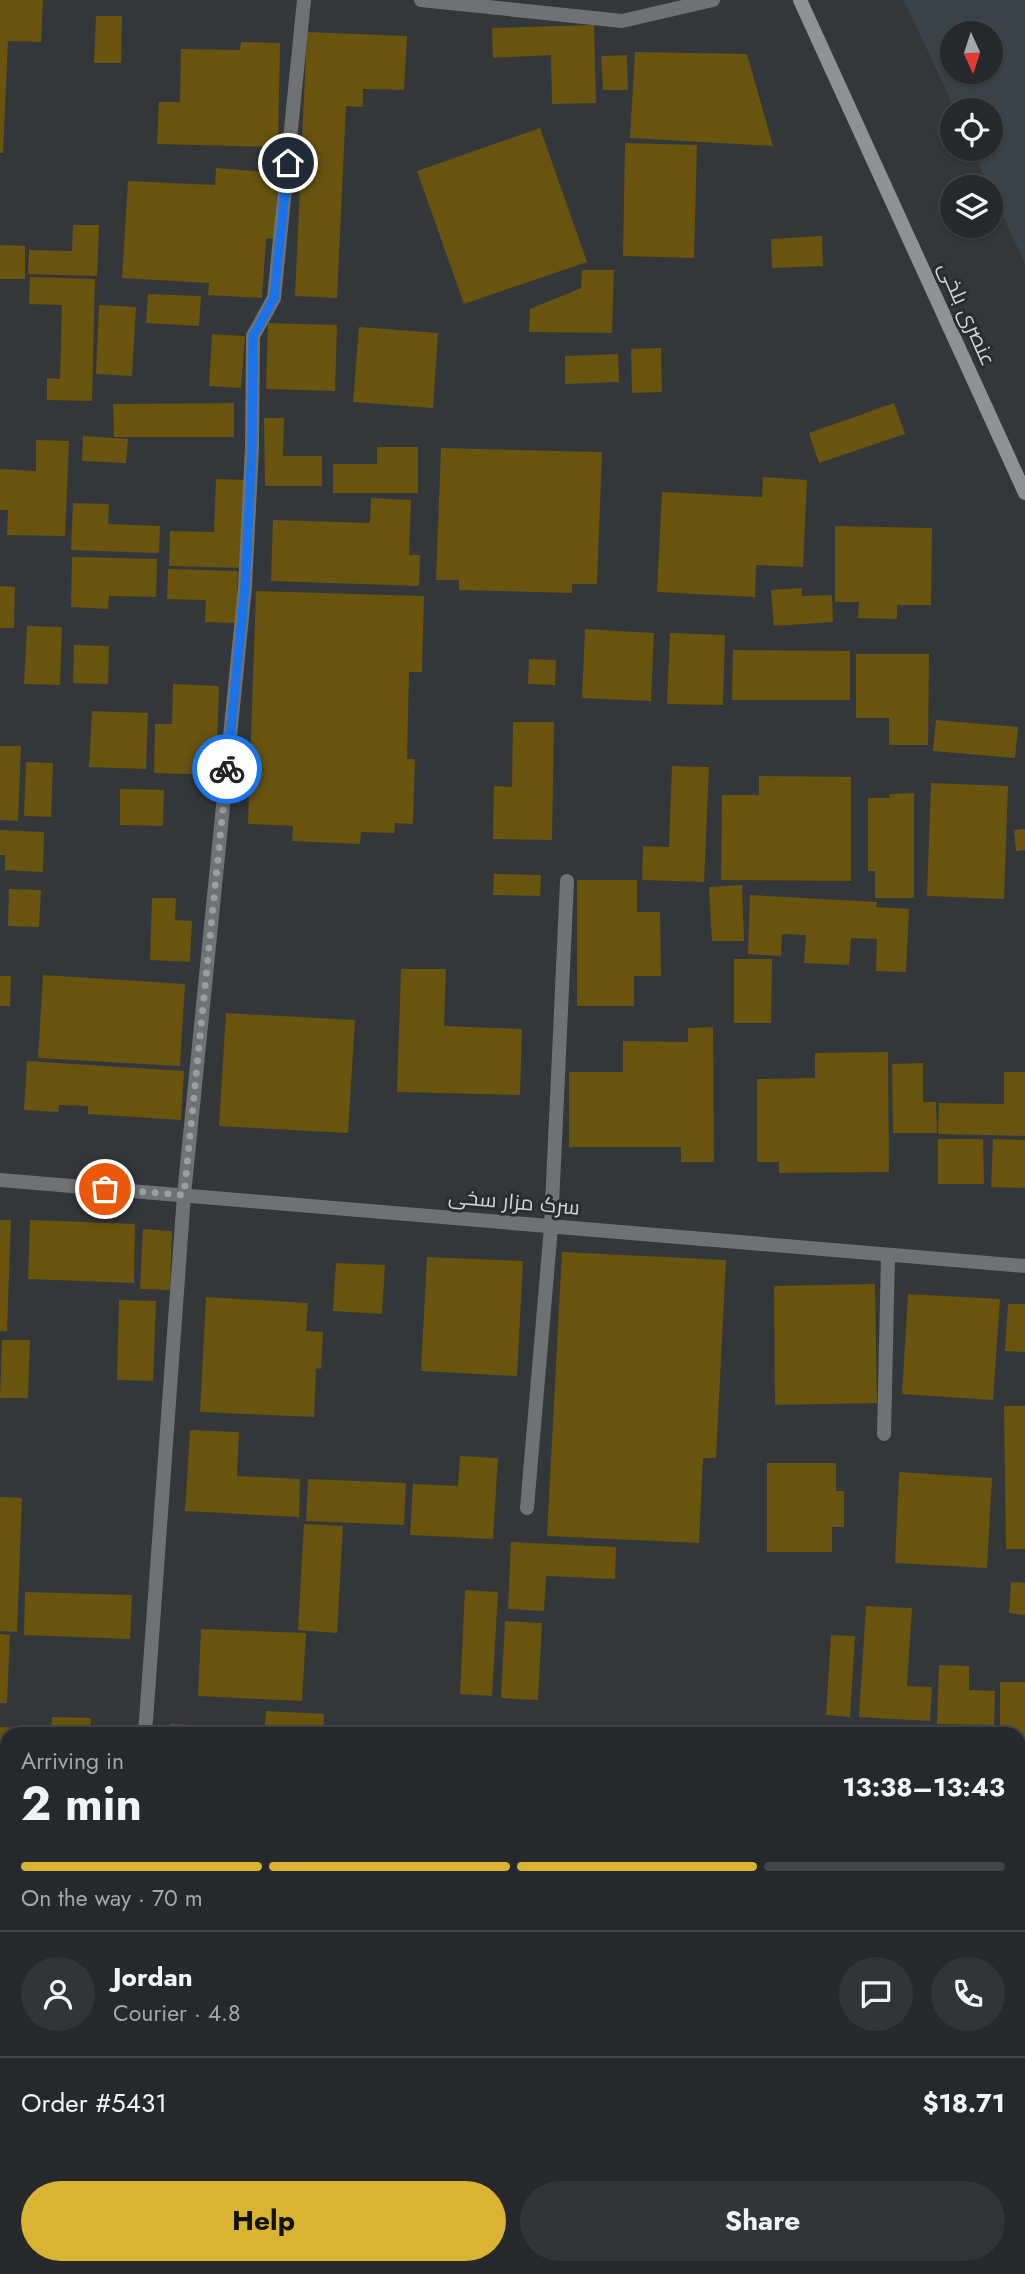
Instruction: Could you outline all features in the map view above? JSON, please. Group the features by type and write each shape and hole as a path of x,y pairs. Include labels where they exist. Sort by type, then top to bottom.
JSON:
{"street":[{"path":"146,1727 184,1195 245,587 252,448 253,336 274,298 304,0"},
{"path":"422,0 622,21 713,0"},
{"name":"عنصری بلخی","path":"800,0 1025,493"},
{"path":"527,1508 551,1227 566,881"},
{"name":"سرک مزار سخی","path":"0,1180 1025,1266"},
{"path":"884,1434 888,1255"}],"shaded area":[{"path":"904,0 1025,0 1025,264 1003,216 1003,175 984,175 978,161 1003,161 1003,98 949,98 943,84 1003,84 1003,21 940,21 940,78"}],"building":[{"path":"0,0 43,0 41,42 8,41 3,153 0,153"},
{"path":"96,16 122,16 121,63 94,63"},
{"path":"594,25 596,103 552,104 551,55 493,58 492,28"},
{"path":"307,32 407,36 404,90 363,89 363,107 346,106 337,298 295,296"},
{"path":"241,42 280,43 278,147 157,144 159,102 180,102 181,49 240,50"},
{"path":"635,52 747,54 773,146 630,138"},
{"path":"627,55 628,90 603,90 601,56"},
{"path":"540,128 587,262 464,304 417,171"},
{"path":"625,143 697,145 694,258 623,256"},
{"path":"216,168 278,173 274,238 266,239 262,298 208,295 209,283 122,278 128,181 215,185"},
{"path":"73,225 99,225 97,276 28,274 29,250 72,251"},
{"path":"822,236 823,266 772,268 771,239"},
{"path":"0,245 25,246 25,279 0,279"},
{"path":"582,270 614,270 612,333 529,332 530,309 581,288"},
{"path":"30,277 95,279 92,401 47,400 47,378 60,379 62,305 29,304"},
{"path":"148,294 201,296 199,326 146,323"},
{"path":"99,305 136,307 132,376 96,374"},
{"path":"268,323 337,325 335,391 266,389"},
{"path":"359,327 438,333 433,408 353,402"},
{"path":"212,334 245,336 241,388 209,386"},
{"path":"661,348 662,392 632,393 631,349"},
{"path":"618,354 619,382 565,384 565,356"},
{"path":"234,403 234,437 114,437 113,404"},
{"path":"894,403 905,434 819,463 809,433"},
{"path":"264,418 284,418 283,456 322,456 322,486 265,486"},
{"path":"83,436 128,439 126,463 82,461"},
{"path":"36,440 69,441 65,536 7,535 8,510 0,510 0,469 36,471"},
{"path":"377,447 418,447 418,493 333,493 333,464 377,464"},
{"path":"441,448 602,452 597,584 572,584 572,593 459,590 459,580 436,580"},
{"path":"763,477 807,480 803,567 756,565 755,597 657,592 662,492 762,497"},
{"path":"216,479 247,480 245,568 169,566 170,531 214,532"},
{"path":"371,498 411,500 409,555 420,555 419,586 271,581 273,520 370,523"},
{"path":"73,503 109,504 108,524 160,526 159,553 71,550"},
{"path":"835,526 932,528 931,605 897,605 897,619 858,618 859,602 835,602"},
{"path":"72,557 157,559 156,597 109,596 108,609 71,607"},
{"path":"168,569 238,571 236,623 205,622 206,600 167,599"},
{"path":"0,586 15,587 14,628 0,628"},
{"path":"802,588 802,596 832,595 833,622 774,626 771,590"},
{"path":"256,591 424,596 422,672 409,672 407,759 415,759 413,824 395,823 394,833 361,832 360,844 292,841 293,826 248,824"},
{"path":"27,626 62,627 60,685 24,684"},
{"path":"585,629 654,633 651,701 582,698"},
{"path":"670,633 725,635 723,705 667,704"},
{"path":"74,645 109,646 108,684 73,683"},
{"path":"733,650 850,651 850,700 732,700"},
{"path":"856,654 929,654 928,745 889,745 889,718 856,718"},
{"path":"529,659 556,660 555,685 528,684"},
{"path":"173,684 219,686 216,775 154,773 155,724 172,724"},
{"path":"92,711 148,713 146,769 89,767"},
{"path":"936,720 1018,727 1015,758 933,751"},
{"path":"513,722 554,722 552,840 493,839 494,786 512,787"},
{"path":"0,746 21,746 18,821 0,820"},
{"path":"26,762 53,763 51,817 24,816"},
{"path":"672,766 709,767 704,882 642,880 643,846 669,847"},
{"path":"759,776 851,777 851,881 721,880 722,795 759,795"},
{"path":"931,783 1008,786 1004,899 927,896"},
{"path":"120,789 164,790 163,826 120,825"},
{"path":"914,793 914,898 875,898 875,871 868,871 868,798 890,798 889,794"},
{"path":"1025,829 1025,850 1016,851 1014,830"},
{"path":"0,830 44,832 43,872 5,870 5,855 0,855"},
{"path":"494,874 541,875 540,896 493,895"},
{"path":"577,880 637,880 637,912 660,912 661,976 634,976 634,1006 577,1006"},
{"path":"742,885 744,941 712,941 709,887"},
{"path":"9,889 41,890 39,927 8,926"},
{"path":"750,895 877,902 876,907 909,909 906,972 876,971 877,939 851,938 849,965 804,963 806,935 782,934 781,956 748,954"},
{"path":"152,898 176,898 175,920 192,921 190,962 150,960"},
{"path":"734,959 772,959 771,1023 734,1023"},
{"path":"401,969 446,969 444,1026 522,1029 520,1095 397,1092"},
{"path":"43,975 185,984 180,1066 38,1058"},
{"path":"0,976 11,976 10,1006 0,1006"},
{"path":"226,1013 355,1020 348,1133 219,1126"},
{"path":"713,1027 714,1162 681,1162 681,1147 569,1147 569,1072 623,1072 623,1041 688,1042 688,1028"},
{"path":"888,1052 889,1172 779,1173 779,1162 757,1162 757,1079 815,1078 815,1053"},
{"path":"27,1061 184,1071 181,1120 88,1114 88,1106 59,1105 58,1112 24,1110"},
{"path":"923,1063 923,1102 936,1102 937,1133 893,1133 892,1064"},
{"path":"1004,1072 1025,1072 1025,1136 938,1134 939,1103 1004,1104"},
{"path":"938,1139 983,1139 984,1184 938,1184"},
{"path":"993,1139 1025,1140 1025,1188 991,1187"},
{"path":"0,1220 11,1220 7,1331 0,1331"},
{"path":"30,1220 135,1224 134,1283 28,1279"},
{"path":"143,1229 172,1231 170,1290 140,1289"},
{"path":"562,1252 726,1260 716,1458 703,1458 699,1543 547,1536"},
{"path":"427,1257 523,1261 517,1376 421,1371"},
{"path":"336,1263 385,1265 382,1314 333,1311"},
{"path":"875,1284 877,1403 775,1405 774,1286"},
{"path":"908,1294 1000,1299 993,1400 902,1394"},
{"path":"206,1297 308,1303 306,1331 323,1332 321,1369 316,1368 314,1417 200,1412"},
{"path":"119,1300 156,1301 153,1381 117,1380"},
{"path":"1008,1304 1025,1304 1025,1352 1005,1351"},
{"path":"2,1340 30,1340 28,1398 0,1398"},
{"path":"1004,1406 1025,1406 1025,1549 1006,1549"},
{"path":"190,1430 239,1432 237,1476 300,1479 299,1517 185,1511"},
{"path":"460,1456 498,1458 493,1539 410,1535 413,1484 458,1486"},
{"path":"767,1463 836,1463 836,1491 844,1491 844,1527 832,1527 832,1552 767,1552"},
{"path":"899,1472 992,1478 987,1568 895,1563"},
{"path":"308,1479 406,1483 404,1525 306,1521"},
{"path":"0,1497 22,1498 17,1632 0,1631"},
{"path":"304,1524 343,1526 337,1633 298,1630"},
{"path":"511,1542 616,1547 615,1579 546,1576 544,1611 508,1609"},
{"path":"1011,1582 1025,1583 1025,1615 1009,1613"},
{"path":"465,1590 498,1592 492,1696 460,1694"},
{"path":"25,1592 132,1595 130,1639 24,1635"},
{"path":"866,1606 912,1608 907,1686 932,1687 930,1721 859,1717"},
{"path":"505,1621 542,1623 538,1700 501,1698"},
{"path":"201,1629 306,1633 302,1701 198,1696"},
{"path":"0,1634 10,1635 7,1703 0,1703"},
{"path":"831,1635 855,1636 850,1717 826,1715"},
{"path":"939,1665 969,1666 969,1690 995,1691 994,1725 937,1724"},
{"path":"1000,1682 1025,1682 1025,1727 1000,1727"},
{"path":"266,1711 324,1714 323,1727 265,1727"},
{"path":"52,1717 91,1718 90,1727 51,1727"},
{"path":"170,1724 249,1727 170,1727"}],"way so far":[{"path":"105,1189 184,1195 227,769"}],"route":[{"path":"227,769 245,587 252,448 253,336 274,298 288,163"}]}
